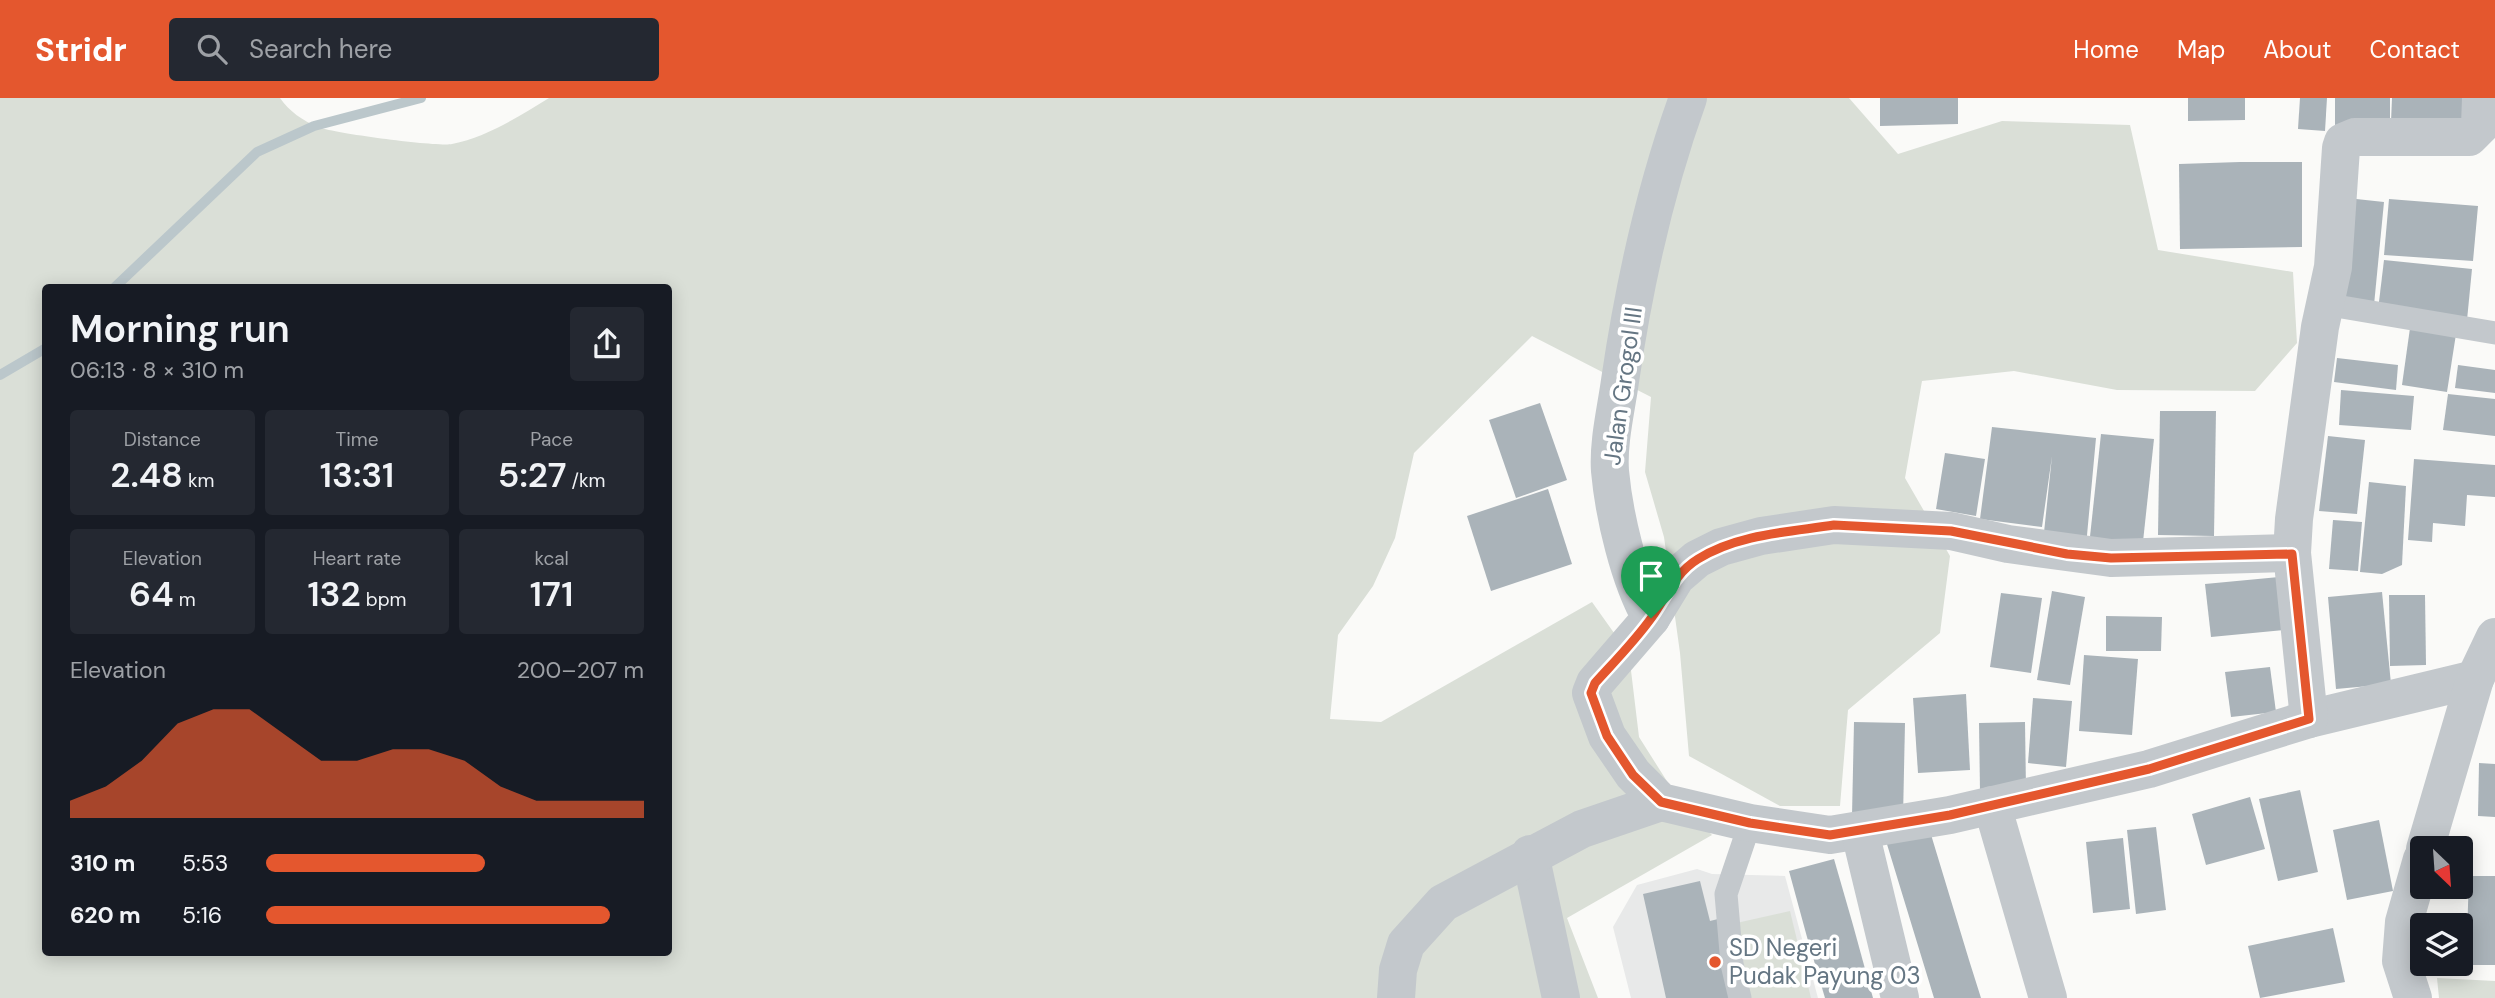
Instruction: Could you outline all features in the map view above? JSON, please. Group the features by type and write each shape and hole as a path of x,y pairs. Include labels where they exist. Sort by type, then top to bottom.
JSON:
{"street":[{"name":"Jalan Grogol III","path":"1651,618 1639,597 1615,504 1610,468 1626,343 1640,271 1665,160 1688,98"},
{"path":"2309,719 2292,554 2294,519 2324,304 2333,267 2343,142 2356,137 2469,137 2480,126 2481,98"},
{"path":"2292,554 2111,558 2020,546 1951,531 1834,525 1761,536 1721,547 1697,559 1676,577 1651,618 1595,683 1591,693 1607,736 1633,775 1661,802 1750,823 1830,835 1860,832 1992,805 2149,769 2309,719 2479,699"},
{"path":"2430,836 2479,699 2495,637"},
{"path":"1396,998 1398,970 1406,944 1424,920 1443,903 1582,829 1661,802"},
{"path":"1992,805 2048,998"},
{"path":"1860,832 1900,998"},
{"path":"1530,855 1560,998"},
{"path":"2410,900 2404,922 2401,961 2413,998"}],"lane":[{"path":"2324,304 2495,332"},
{"path":"1740,998 1732,964 1726,894 1750,823"}],"shaded area":[{"path":"0,98 280,98 307,122 327,130 407,142 443,144 465,141 490,131 549,98 1849,98 1898,154 2002,121 2130,125 2158,250 2293,272 2297,343 2255,391 2117,390 2014,371 1922,381 1905,478 1950,556 1940,633 1848,710 1840,806 1780,806 1689,756 1680,653 1664,537 1645,472 1651,397 1532,336 1414,453 1395,538 1373,586 1338,635 1330,719 1381,722 1592,602 1629,654 1639,737 1682,805 1712,835 1567,918 1598,998 0,998"},
{"name":"SD Negeri Pudak Payung 03","path":"1697,869 1712,874 1785,876 1818,998 1631,998 1613,927 1637,885"},
{"path":"1790,911 1811,998 1746,998 1732,924"},
{"path":"2437,978 2495,981 2495,998 2439,998"}],"building":[{"path":"1880,98 1958,98 1958,124 1880,126"},
{"path":"2188,98 2245,98 2245,120 2188,121"},
{"path":"2300,98 2327,98 2325,131 2298,129"},
{"path":"2335,98 2390,98 2390,130 2335,130"},
{"path":"2392,98 2476,98 2475,125 2391,122"},
{"path":"2302,162 2302,247 2180,249 2179,164"},
{"path":"2347,198 2384,202 2374,305 2337,302"},
{"path":"2389,199 2478,206 2473,261 2384,255"},
{"path":"2384,260 2472,269 2467,320 2378,310"},
{"path":"2410,328 2456,334 2447,392 2402,385"},
{"path":"2337,358 2398,365 2396,390 2334,382"},
{"path":"2458,365 2495,370 2495,393 2455,388"},
{"path":"2341,390 2414,396 2411,430 2339,425"},
{"path":"2448,394 2495,399 2495,436 2443,430"},
{"path":"1540,403 1567,480 1516,498 1489,420"},
{"path":"2160,411 2216,411 2214,536 2158,535"},
{"path":"1992,427 2096,438 2086,546 2043,542 2052,456 2042,527 1980,519"},
{"path":"2101,434 2154,439 2142,551 2089,546"},
{"path":"2328,436 2365,440 2357,514 2319,511"},
{"path":"1945,453 1985,459 1976,516 1936,509"},
{"path":"2414,459 2495,465 2495,497 2467,495 2465,526 2433,523 2432,542 2408,540"},
{"path":"2369,482 2406,486 2402,565 2382,574 2360,572"},
{"path":"1548,489 1572,564 1491,591 1467,516"},
{"path":"2333,520 2362,522 2358,571 2329,569"},
{"path":"2279,577 2284,630 2211,637 2205,584"},
{"path":"2052,591 2085,597 2070,685 2037,680"},
{"path":"2382,592 2391,684 2336,689 2328,597"},
{"path":"2001,593 2042,598 2031,673 1990,667"},
{"path":"2389,595 2425,595 2426,665 2390,666"},
{"path":"2106,616 2162,617 2161,651 2106,651"},
{"path":"2084,655 2138,659 2132,735 2079,731"},
{"path":"2270,667 2276,712 2231,717 2225,672"},
{"path":"1966,694 1970,770 1918,773 1913,698"},
{"path":"2033,698 2072,701 2066,767 2028,763"},
{"path":"1854,722 1905,723 1903,818 1852,816"},
{"path":"2025,722 2026,790 1980,791 1979,723"},
{"path":"2479,763 2495,764 2495,817 2478,816"},
{"path":"2300,790 2318,872 2278,881 2259,799"},
{"path":"2250,797 2265,849 2206,865 2192,814"},
{"path":"2379,820 2393,891 2347,900 2333,830"},
{"path":"2156,827 2166,910 2136,914 2127,830"},
{"path":"1929,828 1981,998 1934,998 1886,841"},
{"path":"2123,838 2130,909 2093,913 2086,842"},
{"path":"1834,859 1873,998 1825,998 1807,937 1789,871"},
{"path":"2473,876 2495,876 2495,965 2473,965 2473,913 2468,913 2468,900 2473,900"},
{"path":"1700,881 1710,921 1718,919 1735,998 1666,998 1643,894"},
{"path":"2333,928 2345,982 2260,998 2248,946"}],"waterway":[{"path":"118,284 257,152 314,126 421,98"},
{"path":"0,375 42,350"}],"place":[{"name":"SD Negeri Pudak Payung 03","path":"1715,962"}],"route":[{"path":"1834,525 1951,531 2067,554 2111,558 2292,554 2309,719 2149,769 1950,815 1860,832 1830,835 1795,831 1661,802 1633,775 1607,736 1591,693 1595,683 1651,618 1676,577 1697,559 1721,547 1761,536 1834,525"}]}
